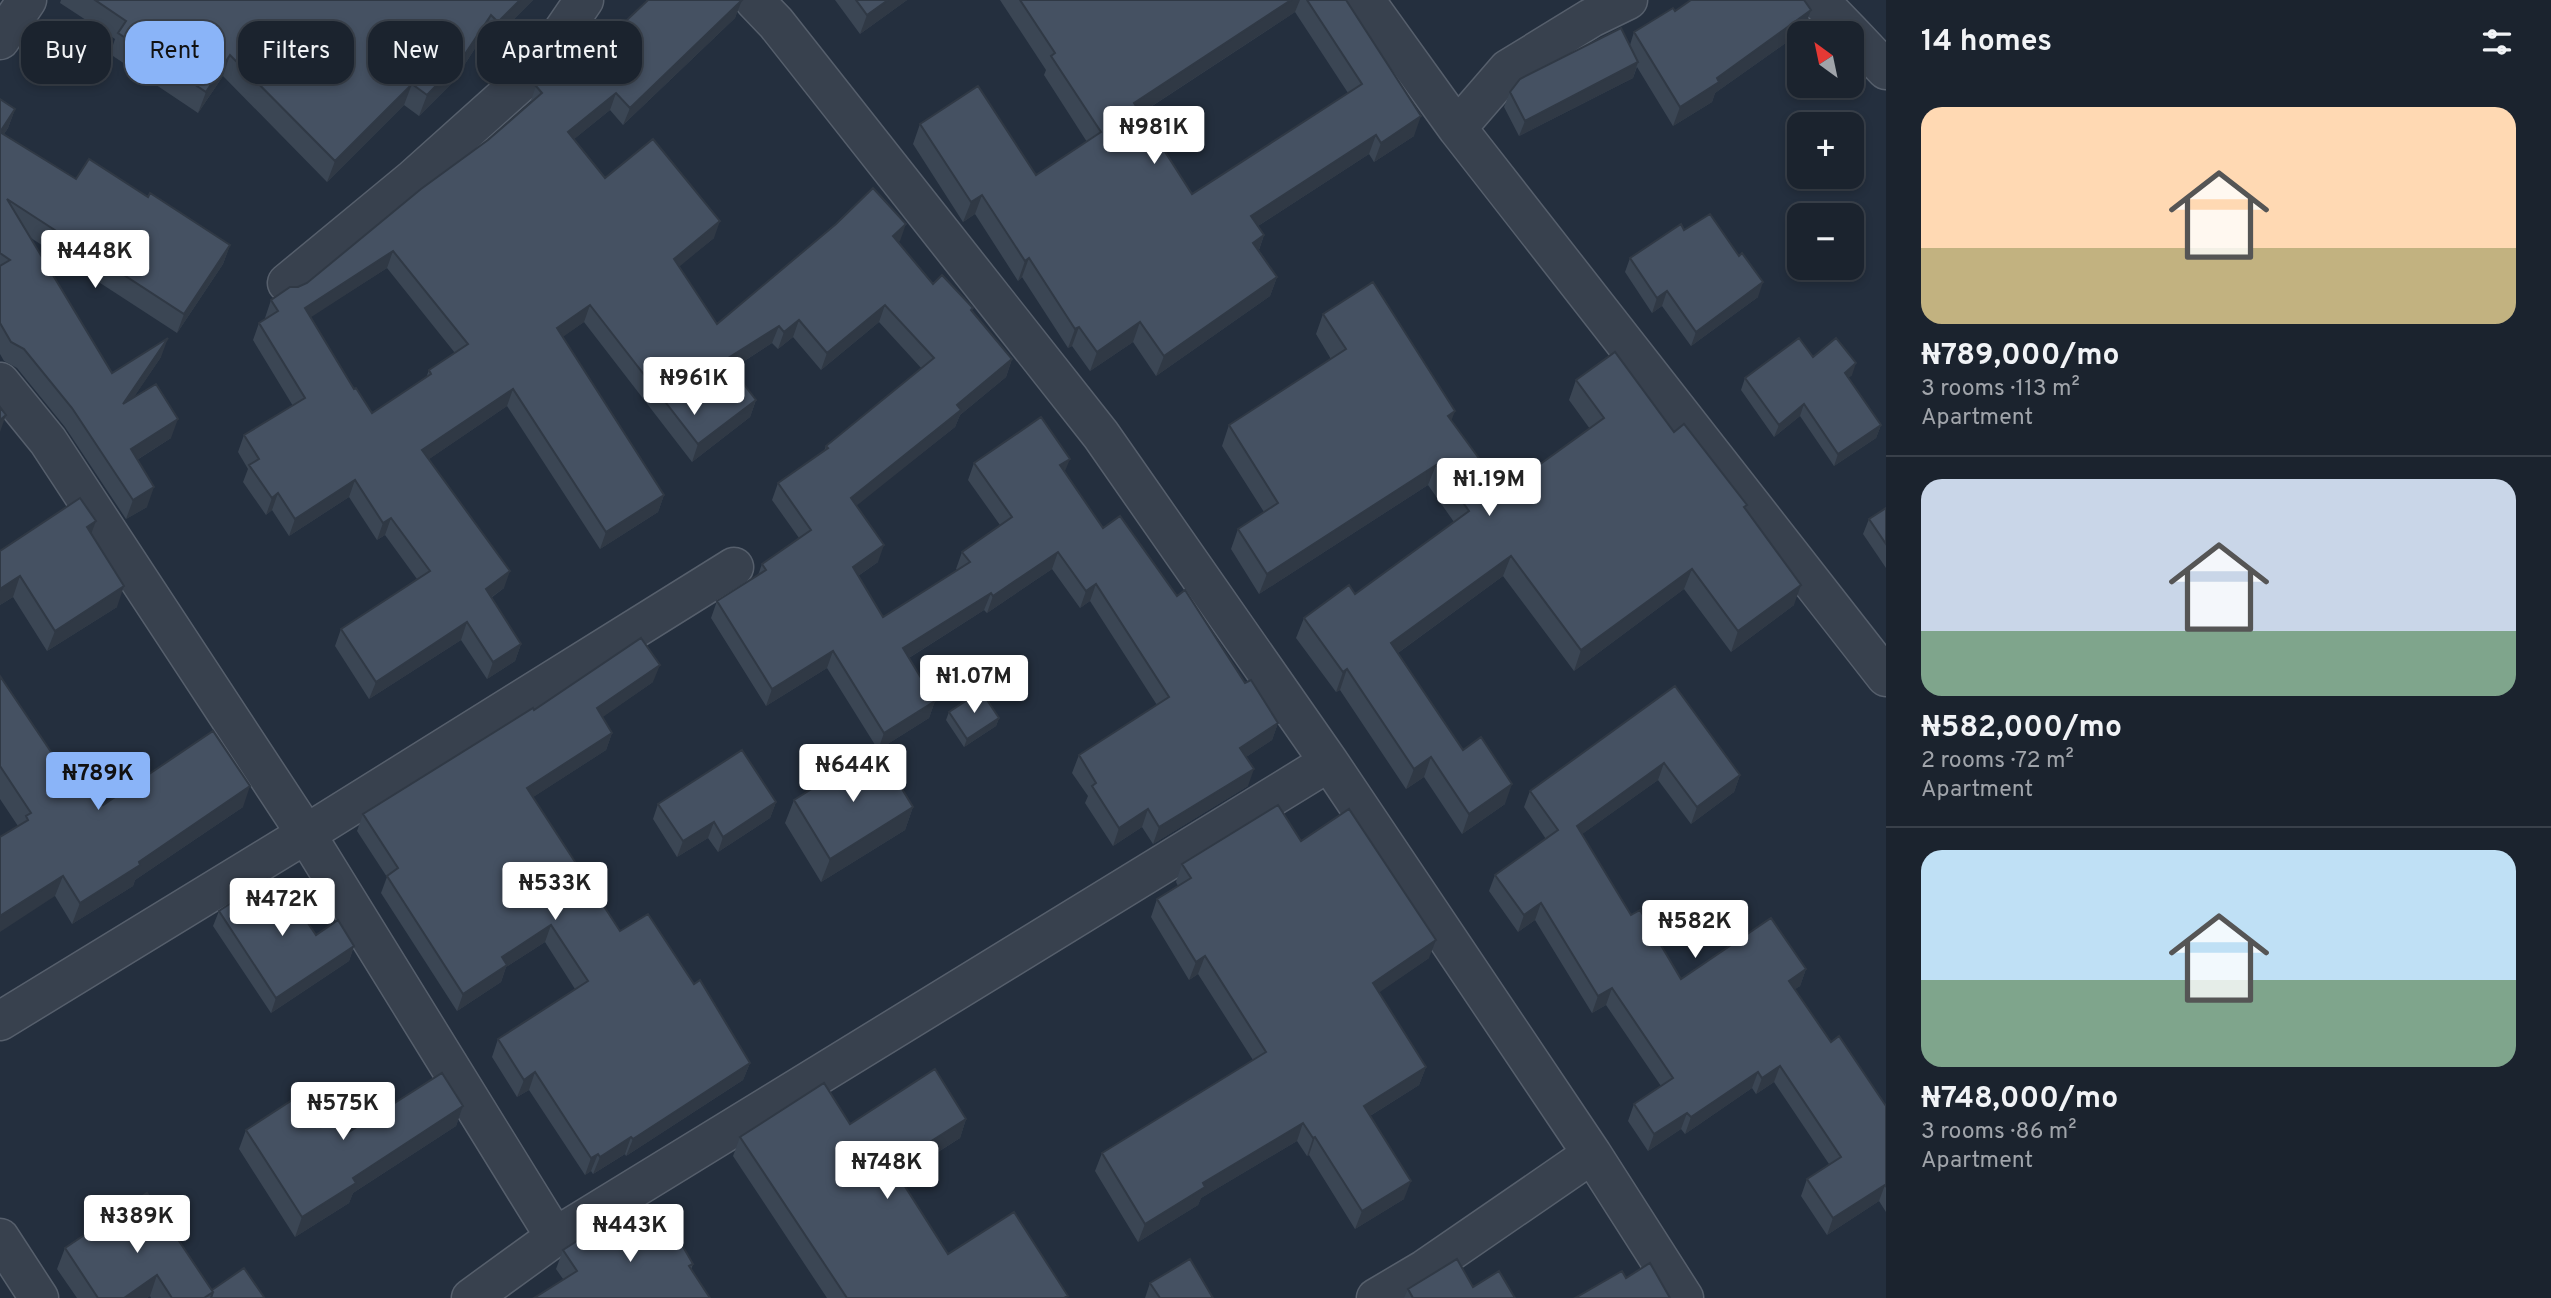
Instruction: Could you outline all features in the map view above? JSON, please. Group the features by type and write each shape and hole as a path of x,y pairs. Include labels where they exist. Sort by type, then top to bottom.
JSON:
{"street":[{"path":"0,40 27,0"},
{"path":"287,283 412,179 539,66 584,0"},
{"path":"754,0 776,23 1101,435 1329,762 1592,1154 1684,1298"},
{"path":"1365,0 1457,128 1886,677"},
{"path":"1457,128 1508,69 1591,18 1628,0"},
{"path":"1819,0 1839,21"},
{"path":"1864,47 1886,70"},
{"path":"0,383 48,441 306,834 555,1237"},
{"path":"0,1021 734,567"},
{"path":"471,1298 555,1237 1329,762"},
{"path":"1376,1298 1425,1269 1592,1154"},
{"path":"0,1238 39,1298"}],"building":[{"path":"95,0 520,0 499,21 491,15 487,21 477,21 477,36 463,57 463,21 368,21 368,84 412,84 335,161 259,84 354,84 354,21 238,21 238,63 230,55 224,64 224,21 126,21"},
{"path":"648,0 742,0 630,108 616,93 568,132 605,178 653,139 720,221 674,259 717,324 836,224 873,188 906,224 893,236 933,284 942,275 973,308 971,310 1012,359 957,405 961,410 851,498 884,545 853,567 883,617 970,562 962,552 1012,517 974,463 1041,417 1070,459 1060,465 1103,528 1120,516 1177,596 1185,590 1245,683 1251,680 1278,723 1240,748 1254,769 1159,827 1148,809 1119,828 1092,786 1096,783 1079,755 1169,697 1096,584 1086,591 1058,552 993,596 991,593 903,648 935,701 884,733 833,651 772,689 717,601 766,570 762,564 811,530 778,483 828,448 826,446 934,358 885,305 827,353 799,320 784,332 779,326 725,360 756,400 698,444 590,305 557,328 664,495 606,532 513,389 422,450 510,571 486,589 521,644 493,662 467,622 376,682 341,629 430,571 391,518 383,523 355,480 295,519 278,493 272,498 249,465 259,459 244,435 305,398 259,323 278,311 271,300 290,287 307,283 421,189 488,140 542,93 536,86 642,84 642,21 626,21","holes":["393,251 468,344 429,370 431,374 372,413 356,388 354,389 305,308"]},
{"path":"856,0 888,0 867,15"},
{"path":"1020,0 1291,0 1134,103 1192,194 1362,84 1307,0 1346,0 1421,116 1381,143 1376,135 1251,216 1264,235 1253,243 1277,277 1164,356 1140,322 1097,352 1079,327 1075,329 1029,258 1025,261 982,195 971,202 920,124 978,86 1036,175 1101,132 1051,56 1055,53"},
{"path":"1691,0 1804,0 1811,10 1796,21 1787,21 1787,27 1717,78 1719,82 1680,107 1634,32 1673,8 1675,11"},
{"path":"125,22 125,38 118,33"},
{"path":"1621,28 1638,62 1525,121 1510,92 1520,79"},
{"path":"194,84 211,84 206,92"},
{"path":"412,84 438,84 427,95"},
{"path":"0,99 15,109 0,132"},
{"path":"0,132 76,179 89,159 148,197 150,193 230,245 184,314 7,199 112,373 168,338 123,404 156,384 178,419 131,449 154,487 133,500 72,408 24,349 11,342 0,323 0,266 10,260 0,253"},
{"path":"1710,214 1739,256 1742,253 1763,282 1696,332 1667,291 1657,298 1630,258 1681,224 1684,230"},
{"path":"1373,282 1455,411 1448,416 1503,491 1604,418 1576,380 1615,352 1674,432 1684,424 1747,505 1744,507 1801,585 1738,631 1692,569 1581,650 1511,556 1391,643 1463,750 1481,737 1512,784 1469,814 1431,757 1414,769 1347,669 1343,672 1304,618 1349,585 1355,594 1469,511 1436,465 1267,574 1238,529 1278,503 1229,425 1346,349 1323,314"},
{"path":"1799,338 1813,357 1836,338 1856,363 1845,373 1881,425 1838,454 1804,404 1779,425 1745,378"},
{"path":"0,407 6,415 0,420"},
{"path":"80,498 96,521 87,527 124,586 55,631 20,576 0,589 0,551"},
{"path":"1886,508 1886,544 1869,519"},
{"path":"641,638 660,665 597,708 612,733 527,788 620,931 648,914 694,984 700,980 750,1063 633,1139 631,1137 600,1157 598,1154 591,1158 535,1072 524,1080 498,1039 588,981 551,925 502,957 507,965 463,994 387,876 398,868 363,814 533,708 534,710"},
{"path":"0,676 74,786 87,778 103,805 213,731 250,786 139,862 140,865 80,903 63,876 0,916 0,837 28,820 26,816 31,813 0,766"},
{"path":"1675,686 1740,775 1697,807 1664,763 1577,826 1631,915 1640,910 1681,979 1771,918 1806,969 1789,981 1831,1042 1839,1036 1886,1106 1886,1187 1885,1185 1833,1218 1807,1179 1841,1157 1780,1066 1762,1078 1758,1072 1691,1117 1687,1113 1654,1134 1634,1104 1673,1078 1612,988 1598,996 1541,903 1524,915 1495,875 1558,830 1530,791"},
{"path":"981,691 999,718 967,739 949,712"},
{"path":"877,748 913,807 830,859 794,800"},
{"path":"742,750 776,802 723,837 714,822 683,841 658,804"},
{"path":"1278,805 1301,841 1349,809 1436,940 1373,983 1426,1067 1364,1106 1411,1181 1362,1211 1315,1137 1313,1138 1303,1123 1203,1183 1205,1187 1145,1224 1102,1153 1266,1052 1205,956 1196,962 1157,899 1191,878 1182,864"},
{"path":"267,879 287,909 295,904 316,935 338,920 354,946 276,998 219,911"},
{"path":"935,1069 966,1119 892,1166 948,1254 1014,1212 1068,1296 847,1298 740,1137 824,1083 850,1124"},
{"path":"442,1073 463,1106 353,1178 356,1183 302,1217 246,1130 300,1095 321,1127 338,1116 349,1132"},
{"path":"147,1193 213,1292 204,1298 172,1298 157,1275 124,1298 98,1298 65,1248"},
{"path":"660,1207 693,1264 689,1266 710,1298 534,1298 577,1271 563,1250 600,1226 608,1237"},
{"path":"1190,1259 1213,1298 1160,1298 1150,1283"},
{"path":"1457,1259 1473,1287 1499,1271 1515,1298 1413,1298 1408,1289"},
{"path":"1650,1263 1670,1298 1575,1298 1622,1271 1626,1278"},
{"path":"244,1268 264,1297 211,1298 212,1290"}]}
